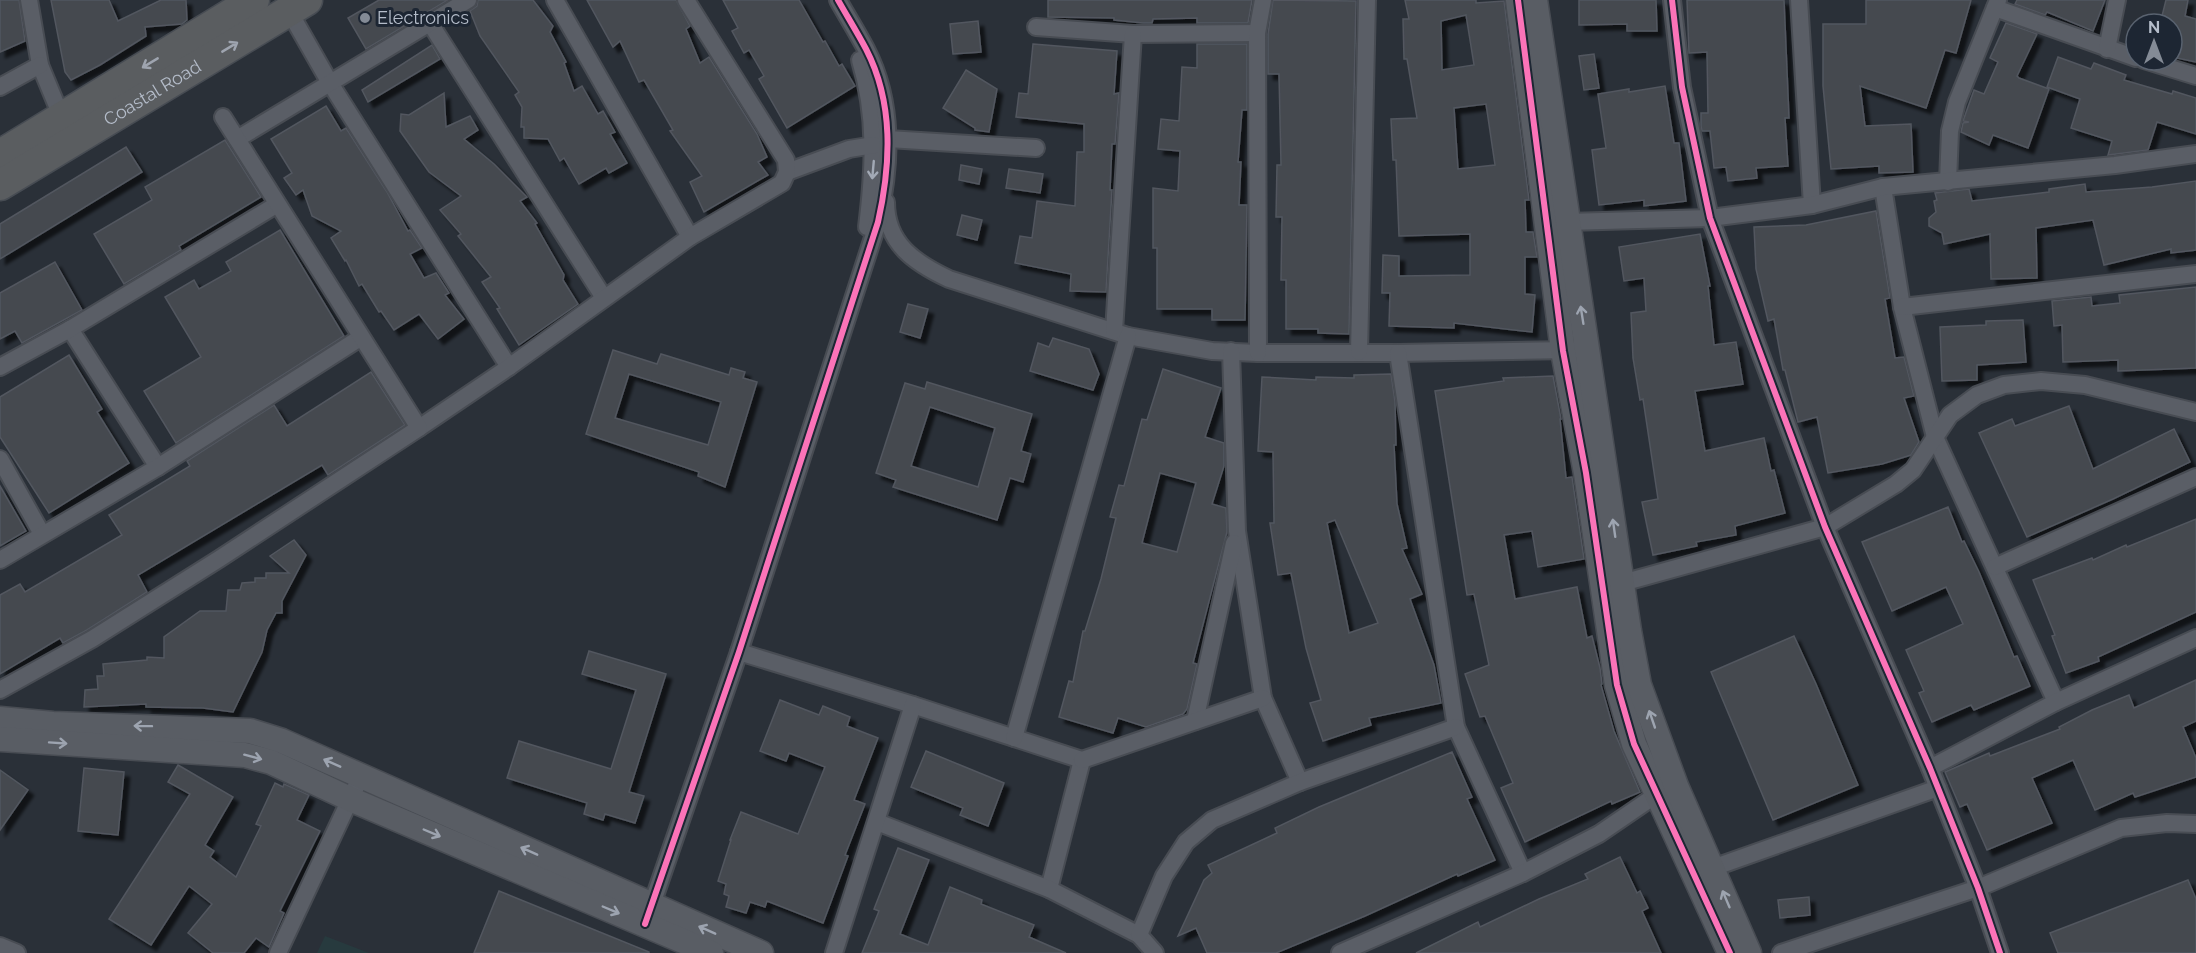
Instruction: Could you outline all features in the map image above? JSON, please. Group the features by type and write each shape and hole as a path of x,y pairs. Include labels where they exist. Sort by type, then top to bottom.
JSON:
{"highway":[{"name":"Coastal Road","path":"0,185 67,130 254,0"},
{"name":"Coastal Road","path":"0,155 67,130 298,5"}],"street":[{"path":"29,0 40,65 67,130"},
{"path":"237,139 468,0"},
{"path":"555,0 690,237"},
{"path":"0,690 102,633 219,559 509,367 690,237 782,183 787,172 786,160 686,0"},
{"path":"1258,353 1257,33 1263,0"},
{"path":"1359,352 1367,0"},
{"path":"1518,0 1563,351 1586,473 1617,685 1634,744 1666,790 1703,871 1749,953"},
{"path":"1535,0 1622,583 1640,685 1666,790"},
{"path":"1672,0 1682,87 1710,218 1825,527 1930,768 1978,888 2000,953"},
{"path":"1799,0 1812,205"},
{"path":"2107,49 2117,0"},
{"path":"1948,182 1950,131 1957,102 1997,4 2124,54"},
{"path":"298,5 330,83 509,367"},
{"path":"841,5 867,50 879,83 886,112 866,255"},
{"path":"430,23 604,298"},
{"path":"1036,27 1133,34 1257,33"},
{"path":"1014,738 1121,333 1133,34"},
{"path":"0,87 40,65"},
{"path":"223,117 360,338 419,428"},
{"path":"787,172 849,149 881,142 1035,148"},
{"path":"881,142 886,211 893,233 905,252 923,267 949,279 1121,333 1212,351 1258,353 1563,351 1587,348"},
{"path":"1567,222 1710,218 1812,205 1883,187 2115,165 2196,154"},
{"path":"1883,187 1902,307 1935,438 2056,702"},
{"path":"648,914 739,652 878,222 885,188"},
{"path":"0,367 70,329 276,204"},
{"path":"1902,307 2196,273"},
{"path":"70,329 158,467"},
{"path":"0,560 158,467 360,338"},
{"path":"1231,351 1237,531 1263,698 1300,782"},
{"path":"1398,353 1456,727 1523,873"},
{"path":"1622,583 1825,527 1896,484 1913,470 1950,415 1977,395 2004,385 2041,381 2085,385 2196,412"},
{"path":"0,459 42,534"},
{"path":"1995,567 2196,477"},
{"path":"1196,721 1237,531"},
{"path":"1930,768 2056,702 2196,638"},
{"path":"739,652 1082,760 1263,698"},
{"path":"834,953 913,705"},
{"path":"0,719 53,724 250,731 282,741 361,776 648,914 711,953"},
{"path":"1139,935 1164,876 1186,842 1212,819 1300,782 1456,727"},
{"path":"0,739 245,755 271,762 350,799 648,914 761,953"},
{"path":"1049,889 1082,760"},
{"path":"278,953 361,776"},
{"path":"1703,871 1938,788"},
{"path":"1340,953 1523,873 1599,834 1666,790"},
{"path":"877,822 1049,889 1139,935 1155,953"},
{"path":"1781,953 1978,888 2121,828 2166,822 2196,824"},
{"path":"1703,871 1730,953"},
{"path":"0,946 17,953"}],"green space":[{"path":"325,936 369,953 317,953"}],"building":[{"path":"0,0 19,0 25,41 0,52"},
{"path":"51,0 109,0 118,21 161,0 186,0 187,20 182,24 145,27 146,36 71,80 65,72"},
{"path":"379,0 448,0 366,49 348,18"},
{"path":"478,0 533,0 553,26 550,32 566,62 564,63 574,91 582,86 598,114 603,111 615,132 610,134 627,163 609,173 606,168 579,184 564,158 560,161 548,139 524,138 524,127 521,127 522,107 515,95 519,92 480,36 470,11 477,6"},
{"path":"587,0 676,0 690,26 686,29 700,63 709,57 757,134 767,157 758,162 768,175 704,212 690,182 702,176 670,131 673,130 644,80 639,82 620,41 613,47"},
{"path":"723,0 799,0 823,42 825,41 839,66 842,64 855,86 787,128 759,79 764,76 749,50 744,53 732,31 738,28"},
{"path":"1048,0 1252,0 1248,23 1197,23 1197,18 1153,19 1152,23 1143,23 1114,20 1114,18 1048,17"},
{"path":"1273,0 1356,1 1349,334 1318,333 1318,329 1286,329 1286,280 1281,280 1282,217 1276,217 1277,165 1281,165 1279,74 1268,74 1268,34"},
{"path":"1405,0 1476,0 1476,3 1504,1 1529,200 1525,200 1526,232 1533,232 1537,257 1525,257 1525,294 1535,295 1532,332 1454,323 1454,328 1389,326 1390,293 1382,293 1383,255 1399,256 1399,276 1470,275 1470,234 1399,236 1396,160 1393,160 1391,119 1417,118 1407,59 1404,59 1403,19 1409,19","holes":["1466,15 1474,65 1442,70 1441,21","1486,104 1495,165 1458,169 1454,108"]},
{"path":"1579,0 1656,0 1657,31 1627,31 1627,24 1579,25"},
{"path":"1687,0 1784,0 1789,118 1785,118 1788,166 1756,168 1757,178 1728,181 1726,167 1714,168 1710,131 1702,131 1701,126 1701,113 1708,113 1707,52 1689,53"},
{"path":"1866,0 1971,0 1956,53 1945,50 1926,108 1860,86 1865,126 1911,124 1913,172 1879,173 1879,166 1831,169 1823,86 1823,24 1866,24"},
{"path":"2017,0 2105,0 2093,31 2047,12 2045,15 2015,4"},
{"path":"2166,0 2188,0 2185,16 2196,19 2196,62 2184,60 2184,12 2163,12"},
{"path":"978,21 981,52 953,54 950,24"},
{"path":"2006,23 2037,34 2017,76 2049,89 2028,148 1993,135 1989,145 1961,132 1963,123 1969,122 1963,121 1974,90 1984,94 1998,62 1990,58"},
{"path":"1033,44 1117,51 1114,94 1119,93 1115,144 1112,144 1110,190 1112,190 1106,292 1070,291 1071,274 1015,263 1020,236 1032,238 1037,201 1075,206 1077,152 1084,152 1084,124 1016,117 1019,93 1028,94"},
{"path":"1197,44 1247,44 1247,110 1242,110 1238,162 1241,162 1239,205 1247,205 1245,320 1212,320 1212,309 1157,309 1157,248 1153,248 1153,188 1178,191 1180,151 1158,149 1161,119 1179,121 1182,67 1197,68"},
{"path":"432,45 440,59 368,102 362,90"},
{"path":"1594,54 1599,88 1584,90 1579,56"},
{"path":"2058,57 2091,69 2094,63 2126,75 2124,80 2172,94 2173,91 2196,98 2196,134 2157,122 2148,150 2108,155 2112,141 2071,128 2080,99 2047,87"},
{"path":"966,70 997,89 989,132 975,130 943,108"},
{"path":"1665,86 1674,143 1679,143 1686,201 1644,206 1644,200 1599,205 1592,150 1606,148 1598,94"},
{"path":"444,93 446,127 470,116 478,130 464,139 494,164 527,197 520,201 537,223 535,224 564,275 563,280 578,304 519,345 497,309 500,308 482,282 491,277 458,236 461,234 440,210 461,196 429,172 400,131 401,114 409,115"},
{"path":"326,106 341,131 346,128 387,192 408,231 410,230 422,248 410,254 424,278 436,273 449,293 445,295 464,319 438,339 419,314 394,330 381,311 379,312 362,284 359,286 346,260 331,238 341,231 312,216 303,190 296,195 284,178 292,173 271,139"},
{"path":"225,140 261,197 179,246 181,250 124,284 94,234 152,200 145,187"},
{"path":"126,147 142,172 0,259 0,224"},
{"path":"961,165 982,169 979,184 959,180"},
{"path":"1009,169 1043,174 1040,193 1006,188"},
{"path":"2196,181 2196,250 2171,253 2171,249 2104,265 2093,220 2036,228 2037,278 1991,279 1990,234 1944,244 1942,233 1929,226 1929,218 1936,212 1935,193 1969,189 1972,201 2049,192 2049,189 2085,184 2086,192"},
{"path":"1876,211 1890,298 1885,299 1895,358 1904,357 1914,396 1904,398 1919,442 1911,455 1882,464 1828,473 1817,417 1798,422 1785,370 1783,370 1774,319 1768,321 1756,269 1754,227 1806,225"},
{"path":"962,215 982,220 977,240 957,235"},
{"path":"280,230 344,336 176,443 144,391 201,357 165,297 194,280 199,289 231,271 226,262"},
{"path":"1700,234 1710,286 1708,286 1714,345 1736,342 1743,384 1695,391 1705,451 1764,438 1771,471 1774,470 1785,513 1735,526 1736,535 1696,542 1697,546 1653,555 1642,502 1658,499 1643,399 1640,400 1633,358 1631,313 1646,311 1644,278 1624,281 1619,247"},
{"path":"55,262 82,310 22,343 15,331 0,339 0,293"},
{"path":"2196,287 2196,368 2118,371 2118,360 2063,362 2062,325 2054,326 2052,301 2091,297 2092,306 2120,303 2119,295"},
{"path":"908,304 928,309 920,338 900,332"},
{"path":"2023,320 2026,362 1977,365 1977,380 1942,381 1940,327 1986,325 1986,321"},
{"path":"1053,338 1089,349 1099,374 1093,390 1030,371 1038,343 1049,347"},
{"path":"613,350 657,364 661,354 729,375 731,368 745,372 743,378 757,382 725,487 698,476 699,472 586,434","holes":["629,374 721,402 708,445 615,418"]},
{"path":"69,355 102,409 97,412 129,463 49,513 0,437 0,397"},
{"path":"1163,369 1221,388 1205,437 1224,443 1224,466 1212,504 1226,508 1227,532 1193,663 1197,664 1187,709 1183,714 1146,727 1118,718 1113,733 1059,717 1069,681 1073,682 1083,631 1085,631 1101,579 1116,518 1110,517 1119,485 1124,486 1142,419 1147,420","holes":["1160,473 1196,483 1177,552 1142,543"]},
{"path":"371,372 405,425 328,475 322,465 138,575 147,592 87,630 63,643 60,638 0,674 0,595 20,584 25,592 122,535 109,515 190,466 187,461 274,405 287,426"},
{"path":"1391,374 1395,402 1396,445 1394,445 1397,504 1407,548 1402,549 1422,594 1410,599 1434,665 1441,703 1369,718 1371,725 1323,741 1310,703 1321,700 1306,648 1291,573 1278,575 1270,523 1274,523 1273,452 1258,451 1262,377 1316,380 1316,377 1354,378 1354,375","holes":["1335,520 1378,623 1349,633 1327,523"]},
{"path":"1553,376 1561,419 1566,478 1572,477 1584,559 1538,567 1532,531 1504,535 1515,599 1577,587 1587,638 1592,636 1600,668 1601,685 1614,731 1640,792 1612,804 1611,801 1525,842 1501,788 1513,783 1485,716 1480,717 1465,674 1489,665 1474,594 1467,595 1435,391 1504,381 1503,378"},
{"path":"927,382 1032,414 1021,451 1031,454 1023,482 1010,478 997,520 893,487 896,480 876,473 905,383 925,389","holes":["930,407 995,428 978,487 911,466"]},
{"path":"2069,406 2093,469 2174,429 2190,462 2027,537 1979,433 2012,419 2015,426"},
{"path":"0,486 26,531 0,546"},
{"path":"1948,507 1962,542 1964,541 1979,572 2014,657 2017,656 2030,686 1974,710 1971,705 1932,722 1919,693 1924,691 1906,650 1963,624 1946,587 1892,611 1862,542"},
{"path":"2196,519 2196,612 2098,657 2099,661 2066,673 2052,636 2055,635 2033,580 2092,558 2093,560"},
{"path":"294,540 306,555 282,601 282,613 276,613 267,630 262,652 233,712 203,708 146,707 146,704 84,707 85,690 98,689 97,676 104,676 103,664 147,660 147,657 164,658 164,637 200,611 226,611 228,590 240,590 242,583 255,582 255,578 266,578 266,573 289,573 270,556"},
{"path":"1794,636 1858,785 1773,820 1711,672"},
{"path":"589,651 666,674 629,792 644,796 635,823 605,814 603,820 584,814 587,803 507,778 519,741 611,769 636,690 582,674"},
{"path":"2196,680 2196,721 2183,727 2196,758 2196,777 2135,797 2133,793 2095,810 2073,760 2032,778 2052,823 1987,850 1967,804 1960,807 1945,772 1989,753 1990,756 2060,729 2059,727 2092,710 2129,695 2134,708"},
{"path":"780,700 819,715 823,706 850,717 847,726 878,738 854,800 865,804 845,855 848,856 823,923 767,901 765,907 750,902 746,913 726,907 729,896 724,894 726,884 718,881 741,812 798,834 825,767 789,753 786,761 760,751"},
{"path":"926,751 1004,783 988,826 960,815 963,808 911,787"},
{"path":"1452,752 1472,797 1467,799 1495,860 1458,876 1457,874 1276,953 1207,953 1196,928 1178,936 1204,880 1212,873 1208,865 1277,833 1275,828 1319,807"},
{"path":"178,765 233,797 205,845 214,851 210,857 236,877 261,826 256,824 275,783 283,787 284,784 309,795 297,820 320,831 280,911 284,913 269,947 256,938 244,953 213,953 188,933 212,904 189,886 151,945 109,919 190,794 168,782"},
{"path":"84,768 124,772 118,835 78,831"},
{"path":"0,770 28,790 0,830"},
{"path":"898,848 929,860 900,934 928,945 950,887 982,900 981,904 1034,925 1029,937 1066,953 862,953 879,911 874,909"},
{"path":"1620,857 1637,893 1640,891 1648,908 1642,911 1661,953 1416,953 1478,922 1480,927 1588,879 1585,874"},
{"path":"2188,880 2196,899 2196,953 2058,953 2050,933"},
{"path":"499,891 649,952 649,953 474,953"},
{"path":"1809,897 1810,915 1780,918 1778,900"}],"cycle path":[{"path":"645,924 739,652 878,222 886,178 886,112 875,70 866,49 838,0"},
{"path":"1518,0 1563,351 1586,473 1617,685 1634,744 1730,953"},
{"path":"1672,0 1682,87 1710,218 1825,527 1930,768 1978,888 2000,953"}],"place":[{"name":"Electronics","path":"365,18"}]}
